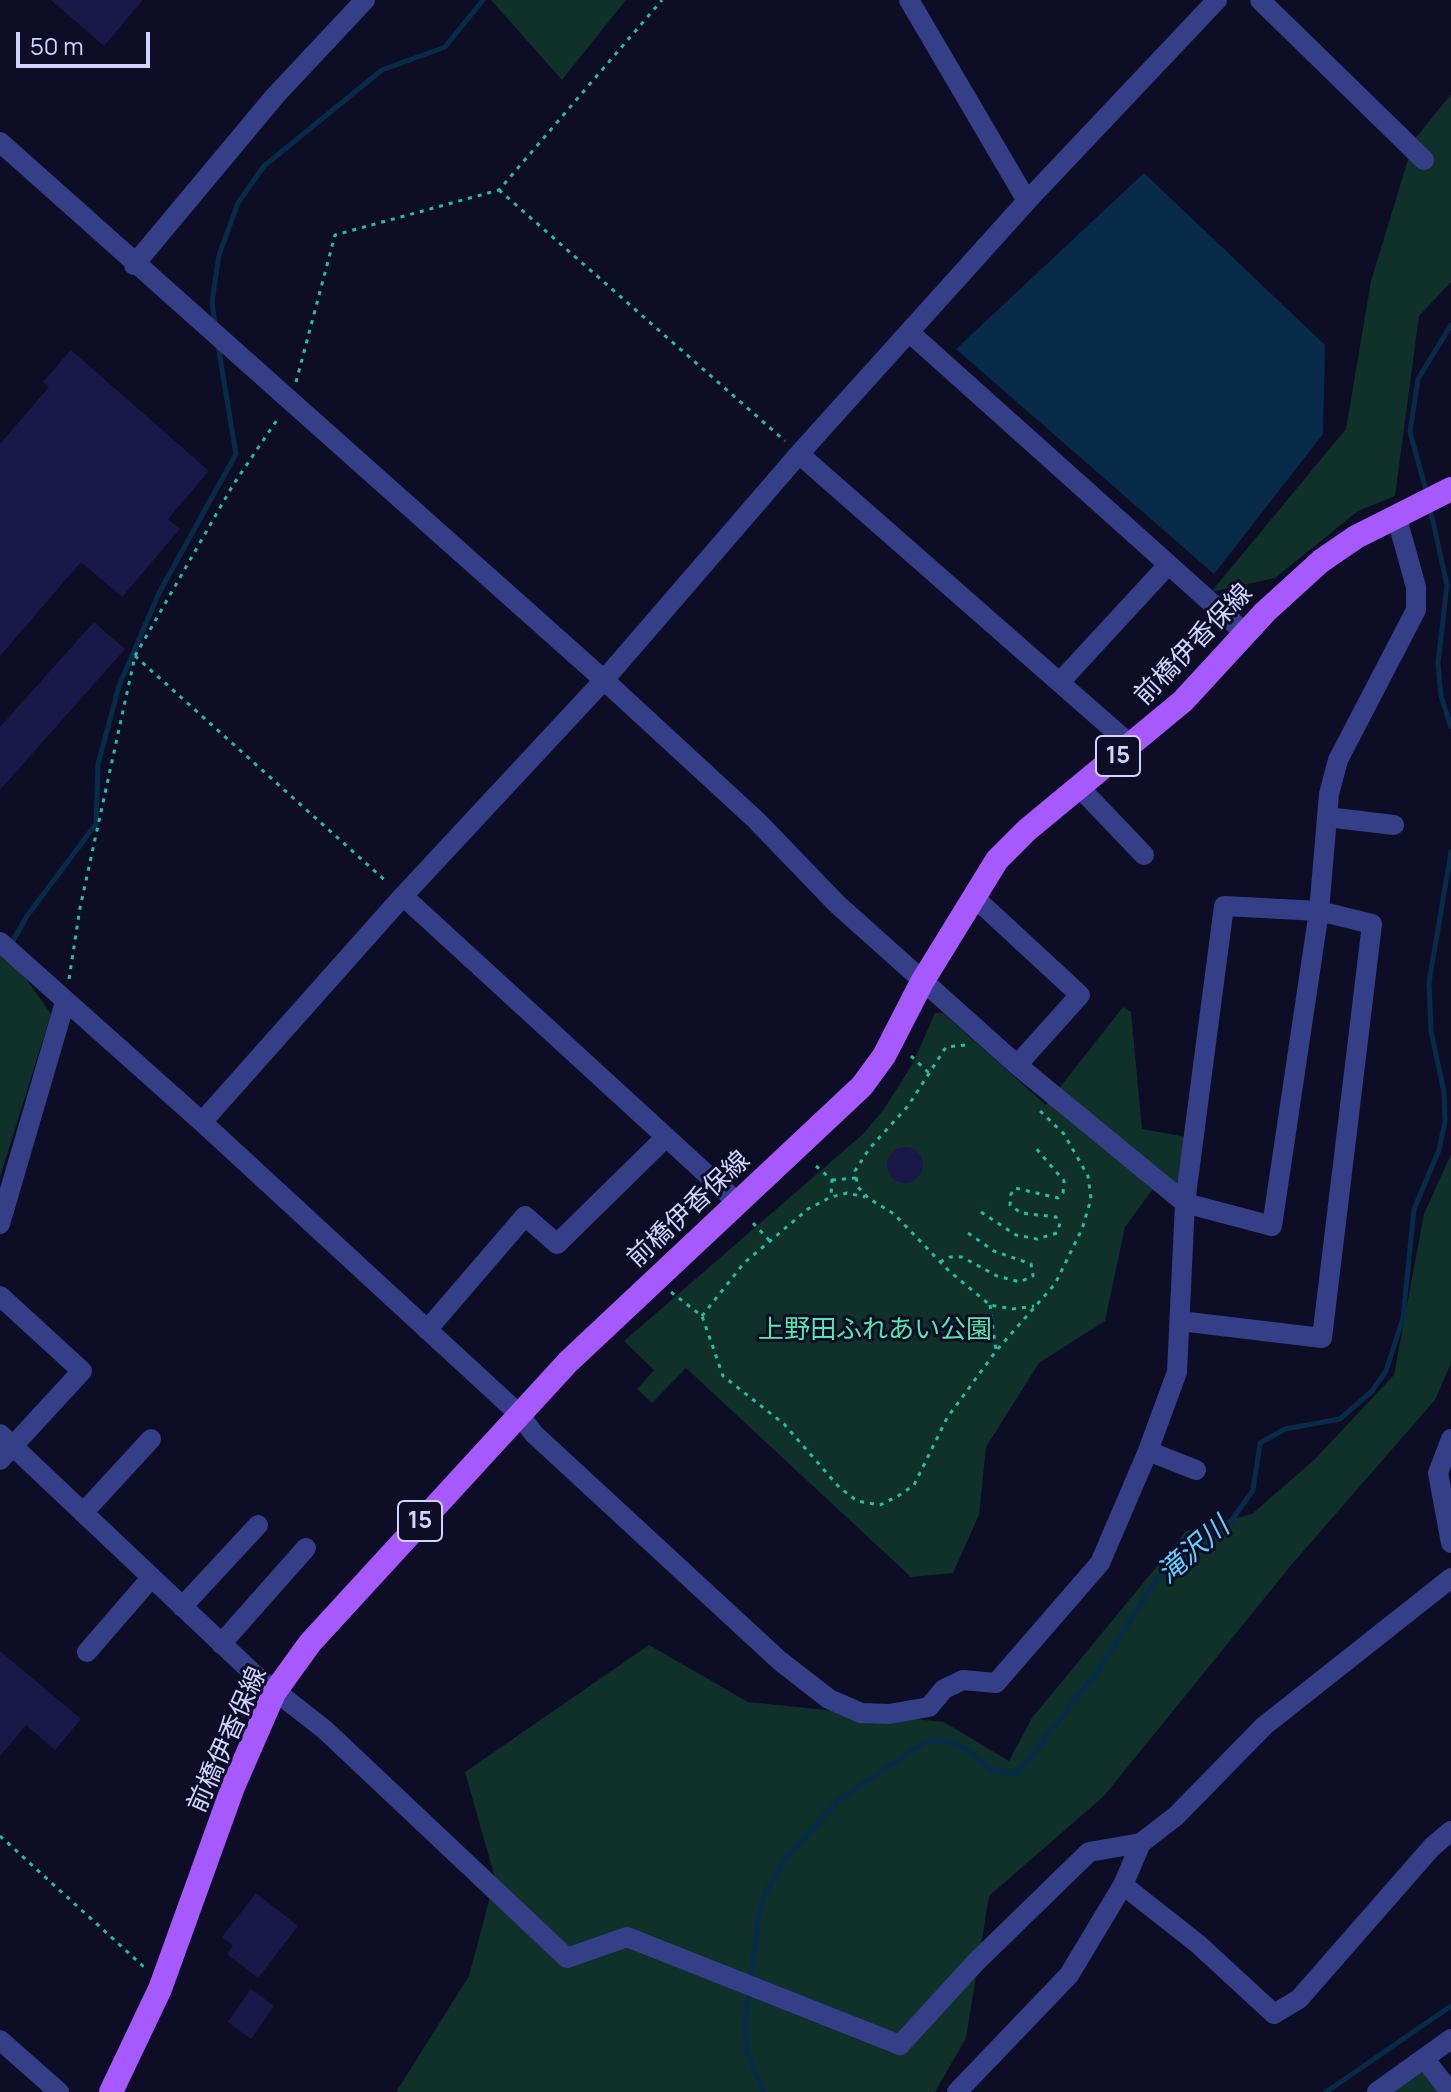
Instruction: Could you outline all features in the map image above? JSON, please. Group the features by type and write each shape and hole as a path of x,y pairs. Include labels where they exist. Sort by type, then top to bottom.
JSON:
{"main road":[{"name":"前橋伊香保線","path":"111,2092 168,1969 233,1787 274,1693 339,1609 568,1362 862,1086 884,1056 922,982 997,860 1027,830 1183,701 1245,633 1321,561 1403,512 1448,490"}],"street":[{"path":"134,265 275,96 365,0"},
{"path":"909,0 1027,201"},
{"path":"202,1122 403,896 604,680 799,454 1027,201 1217,0"},
{"path":"1260,0 1424,160"},
{"path":"0,142 134,265 291,399 604,680 756,820 837,904 1017,1065 1185,1203 1272,1226 1319,911 1327,817 1338,760 1416,610 1416,587 1403,512"},
{"path":"909,332 1245,633"},
{"path":"799,454 1132,746"},
{"path":"1060,682 1168,565"},
{"path":"1079,787 1144,855"},
{"path":"1327,817 1394,825"},
{"path":"403,896 737,1202"},
{"path":"974,897 1080,995 1017,1065"},
{"path":"0,942 202,1122 519,1414 534,1434 780,1661 829,1699 861,1713 889,1714 929,1707 944,1689 963,1680 996,1683 1100,1563 1148,1451 1177,1372 1185,1203 1224,906 1319,911 1372,924 1322,1338 1180,1321"},
{"path":"0,1224 65,1002"},
{"path":"427,1330 525,1216 557,1244 666,1137"},
{"path":"0,1296 82,1371 4,1447 83,1513 274,1693 324,1729 567,1958 627,1937 900,2045 976,1962 1089,1852 1141,1843 1176,1816 1264,1726 1451,1578"},
{"path":"83,1513 151,1439"},
{"path":"1451,1439 1438,1473 1451,1543"},
{"path":"1148,1451 1196,1470"},
{"path":"182,1607 258,1525"},
{"path":"221,1644 306,1548"},
{"path":"87,1652 151,1578"},
{"path":"1123,1885 1198,1944 1274,2014 1299,1999 1432,1847 1451,1831"},
{"path":"957,2092 1069,1975 1123,1885 1141,1843"},
{"path":"1377,2092 1451,2039"},
{"path":"0,2040 59,2092"},
{"path":"1424,2058 1450,2092"}],"path":[{"path":"65,1002 80,908 135,656 233,485 291,399 335,235 499,190 662,0"},
{"path":"499,190 799,454"},
{"path":"135,656 403,896"},
{"path":"968,1046 946,1047 908,1106 869,1149 855,1171 858,1187 868,1198 894,1214 940,1262 990,1305 1013,1309 1034,1306"},
{"path":"911,1056 930,1074"},
{"path":"671,1292 702,1316 723,1376 792,1432 839,1487 857,1501 880,1505 914,1485 947,1418 996,1351 1055,1284 1082,1229 1091,1199 1088,1176 1078,1153 1036,1107"},
{"path":"981,1212 1016,1235 1037,1239 1057,1233 1060,1223 1056,1217 1021,1213 1010,1205 1015,1188 1058,1198 1063,1193 1064,1181 1034,1146"},
{"path":"816,1166 832,1180 856,1178"},
{"path":"831,1197 832,1180"},
{"path":"702,1316 734,1273 808,1209 847,1193 868,1198"},
{"path":"753,1223 770,1241"},
{"path":"940,1262 950,1257 962,1257 997,1276 1020,1282 1033,1276 1031,1264 994,1251 965,1231"},
{"path":"990,1305 996,1351"},
{"path":"0,1836 143,1966 168,1969"}],"green space":[{"path":"491,0 626,0 562,80"},
{"path":"1451,94 1451,282 1419,316 1395,496 1358,511 1275,578 1211,592 1346,429 1371,281 1414,140"},
{"path":"0,956 24,976 51,1014 0,1177"},
{"name":"上野田ふれあい公園","path":"1123,1007 1131,1012 1142,1129 1186,1137 1179,1189 1153,1189 1125,1227 1105,1321 1039,1363 986,1447 979,1515 953,1573 911,1577 686,1368 652,1403 637,1389 654,1370 624,1341 863,1134 884,1109 913,1063 935,1013 943,1013 1046,1105"},
{"path":"1451,1154 1451,1363 1435,1400 1293,1563 1104,1796 989,1896 966,2038 935,2092 396,2092 469,1976 495,1878 465,1772 649,1645 748,1702 944,1722 1009,1761 1032,1718 1186,1531 1252,1514 1315,1459 1394,1375 1424,1214"},
{"path":"1421,2070 1443,2092 1388,2092"}],"water":[{"path":"1144,173 1325,345 1323,434 1214,574 956,349"}],"building":[{"path":"51,0 143,0 104,46"},
{"path":"71,350 209,471 168,519 180,529 122,597 81,562 0,656 0,444 49,387 43,382"},
{"path":"94,622 125,649 0,790 0,727"},
{"path":"905,1147 918,1152 923,1165 918,1178 905,1183 892,1178 887,1165 892,1152"},
{"path":"0,1651 81,1719 55,1750 26,1725 0,1756"},
{"path":"256,1893 298,1926 258,1978 227,1954 233,1946 222,1937"},
{"path":"251,1989 274,2006 251,2039 228,2022"}],"waterway":[{"path":"215,324 212,302 219,255 238,203 264,166 382,70 445,47 483,0"},
{"name":"滝沢川","path":"1427,494 1410,432 1418,379 1451,325"},
{"path":"11,944 27,916 96,824 98,764 119,686 159,593 236,454 218,345"},
{"name":"滝沢川","path":"1430,508 1447,585 1438,663 1441,696 1451,727"},
{"name":"滝沢川","path":"751,1979 760,1907 765,1893 787,1856 838,1801 926,1741 946,1741 964,1748 992,1770 1017,1774 1099,1669 1160,1575 1232,1520 1253,1490 1260,1443 1285,1429 1340,1419 1372,1391 1386,1371 1403,1318 1414,1209 1439,1150 1445,1121 1444,1092 1431,1031 1429,982 1451,852"},
{"name":"滝沢川","path":"749,1989 745,2023 747,2053 764,2092"},
{"path":"1326,2092 1451,2006"}]}
